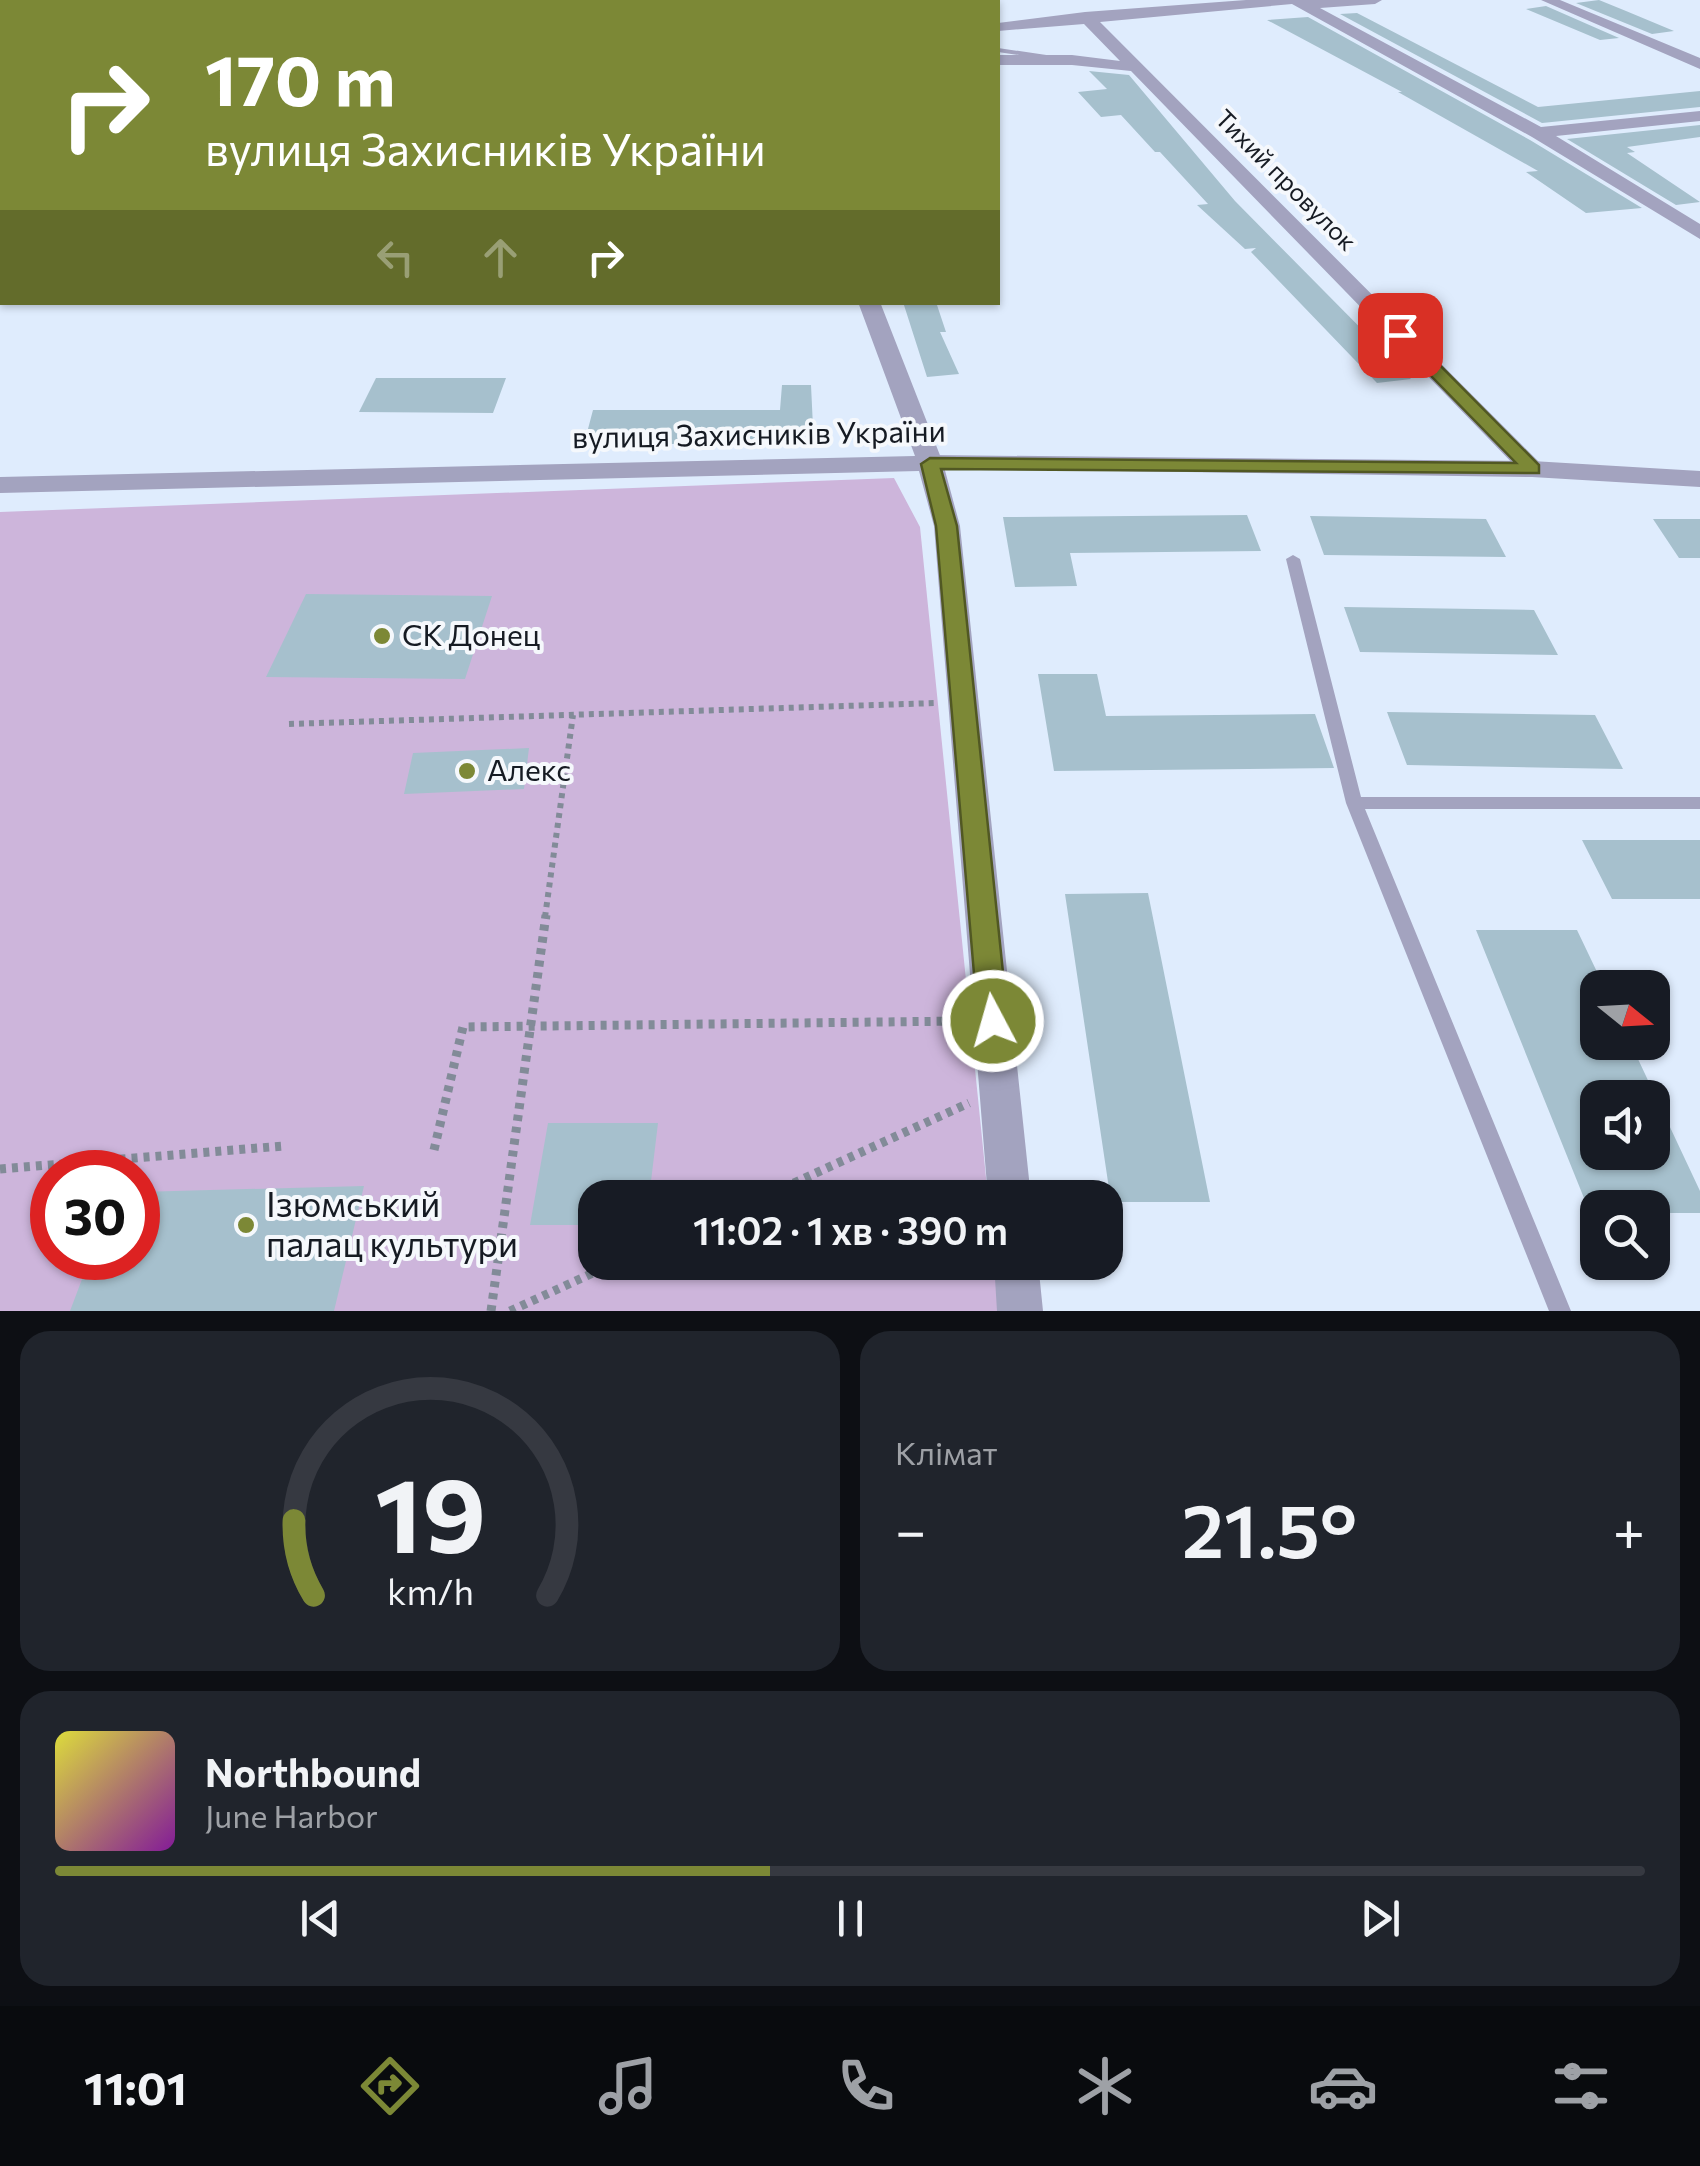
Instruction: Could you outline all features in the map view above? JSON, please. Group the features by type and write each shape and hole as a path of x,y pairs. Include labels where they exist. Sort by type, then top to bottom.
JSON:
{"street":[{"path":"1000,26 1294,0 1332,5 1375,0"},
{"path":"1294,0 1538,133 1700,233"},
{"path":"1548,0 1700,64"},
{"name":"Тихий провулок","path":"1085,16 1532,469"},
{"path":"1000,60 1072,60 1136,67"},
{"path":"1538,133 1700,116"},
{"path":"870,305 930,464 946,526 1008,1180"},
{"name":"вулиця Захисників України","path":"0,485 930,464 1532,469 1700,480"},
{"path":"1017,1280 1020,1311"}],"lane":[{"path":"1000,50 1072,60"},
{"path":"1294,559 1354,803 1560,1311"},
{"path":"1354,803 1700,803"}],"path":[{"path":"288,724 963,702"},
{"path":"491,1311 572,715"},
{"path":"434,1150 463,1027 993,1021"},
{"path":"801,1180 1000,1090"},
{"path":"0,1169 283,1146"},
{"path":"510,1311 578,1280"}],"shaded area":[{"path":"894,478 920,527 986,1180 578,1180 578,1280 997,1280 1000,1311 0,1311 0,512"}],"building":[{"path":"1599,0 1674,31 1652,34 1576,3"},
{"path":"1546,6 1619,38 1600,40 1526,9"},
{"path":"1357,13 1538,107 1700,91 1700,107 1542,123 1340,14"},
{"path":"1308,17 1530,140 1642,208 1586,213 1526,172 1538,171 1267,20"},
{"path":"1089,71 1129,75 1235,201 1411,379 1377,383 1251,252 1256,248 1245,249 1197,205 1208,204 1160,152 1155,152 1121,115 1101,117 1078,92 1107,89"},
{"path":"1700,125 1700,137 1627,147 1635,152 1627,153 1700,202 1676,205 1567,139"},
{"path":"904,305 937,305 946,332 940,332 959,374 927,377"},
{"path":"376,378 506,378 493,413 359,412"},
{"path":"782,385 811,385 813,427 783,444 584,444 593,410 780,410"},
{"path":"1247,515 1261,551 1070,553 1077,586 1015,587 1003,517"},
{"path":"1310,516 1486,519 1506,557 1324,555"},
{"path":"1653,519 1700,519 1700,558 1679,558"},
{"name":"СК Донец","path":"306,594 492,596 465,679 266,677"},
{"path":"1344,607 1534,610 1558,655 1360,652"},
{"path":"1038,674 1097,674 1106,716 1315,714 1334,768 1054,771"},
{"path":"1387,712 1595,715 1623,769 1407,765"},
{"name":"Алекс","path":"529,748 524,789 404,794 413,753"},
{"path":"1582,840 1700,840 1700,899 1612,899"},
{"path":"1148,893 1210,1202 1123,1202 1123,1180 1108,1180 1065,894"},
{"path":"1476,930 1577,930 1596,970 1580,970 1580,1060 1638,1060 1648,1080 1580,1080 1580,1170 1670,1170 1670,1127 1700,1191 1700,1213 1670,1213 1670,1190 1581,1190"},
{"path":"548,1123 658,1123 651,1180 578,1180 578,1225 530,1225"},
{"name":"Ізюмський палац культури","path":"364,1186 334,1311 70,1311 82,1280 160,1280 160,1191"}],"place":[{"name":"СК Донец","path":"382,636"},
{"name":"Алекс","path":"467,771"},
{"name":"Ізюмський палац культури","path":"246,1225"}],"route":[{"path":"993,1021 946,526 930,464 1532,469 1400,335"}]}
